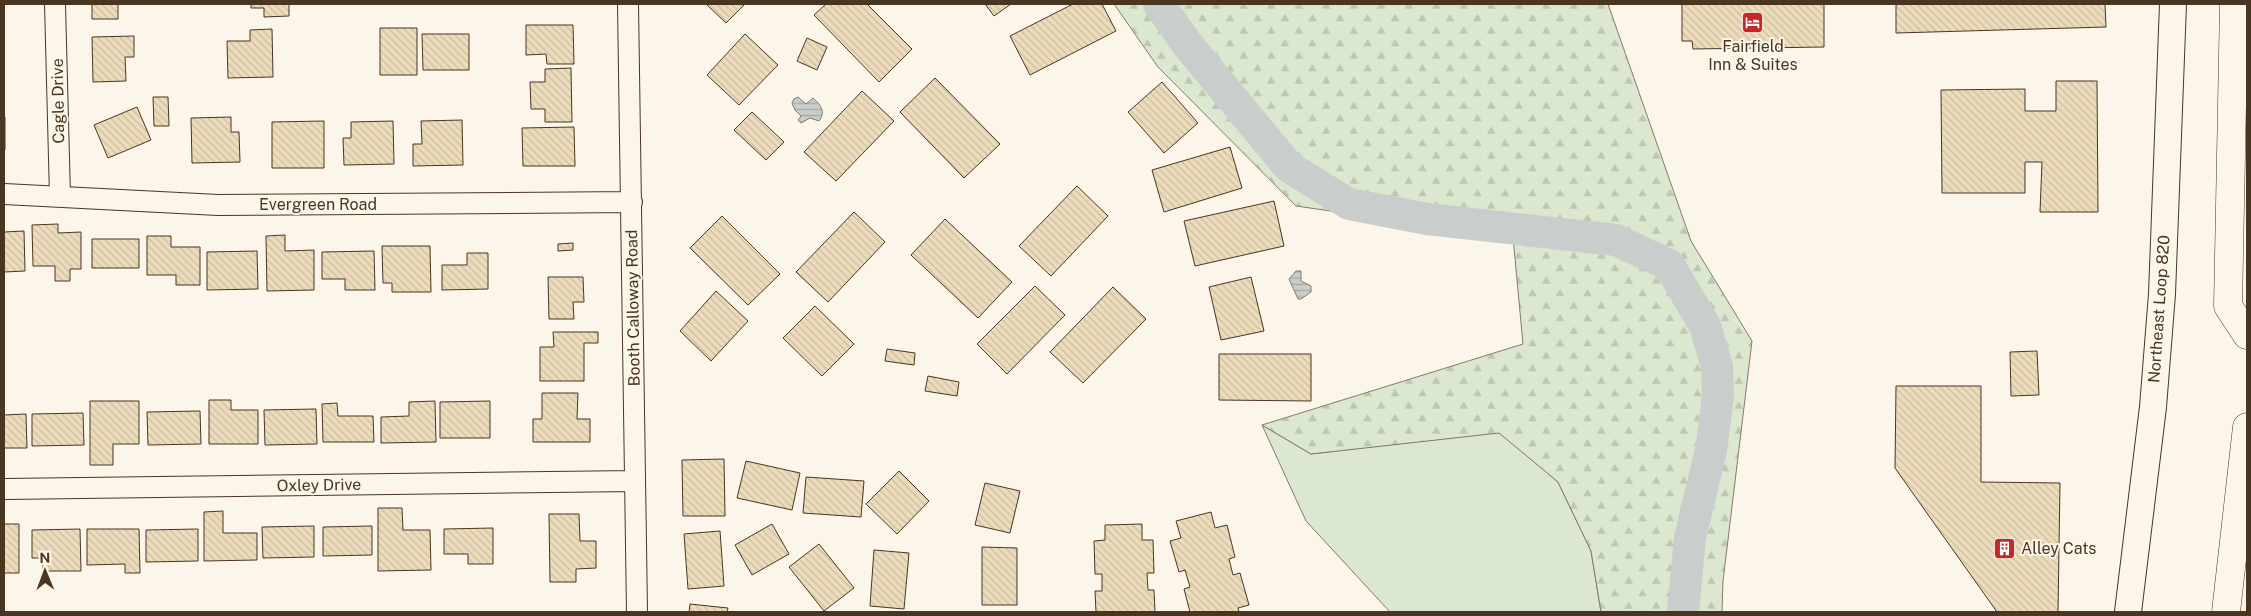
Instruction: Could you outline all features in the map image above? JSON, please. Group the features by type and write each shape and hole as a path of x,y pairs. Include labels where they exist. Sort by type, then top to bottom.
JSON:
{"highway":[{"path":"2234,4 2228,306 2247,335"},
{"path":"2226,612 2247,427"}],"main road":[{"name":"Northeast Loop 820","path":"2128,612 2153,407 2162,294 2173,4"}],"street":[{"name":"Cagle Drive","path":"55,4 60,197"},
{"name":"Booth Calloway Road","path":"628,4 636,612"},
{"name":"Evergreen Road","path":"4,194 218,205 632,202"},
{"name":"Oxley Drive","path":"4,489 635,481"}],"green space":[{"path":"1114,4 1608,4 1691,241 1752,341 1723,581 1722,612 1601,612 1591,551 1558,482 1499,433 1311,454 1262,425 1523,344 1513,237 1296,206 1158,67"},
{"path":"1262,425 1311,454 1499,432 1558,482 1591,551 1601,612 1390,612 1306,521"}],"shaded area":[{"path":"798,97 806,104 813,98 818,103 822,109 819,121 810,118 801,123 798,120 801,116 795,110 792,103"},
{"path":"1296,271 1301,271 1301,281 1311,286 1311,292 1301,299 1298,299 1289,279"}],"building":[{"path":"92,4 118,4 118,19 92,19"},
{"path":"251,4 289,4 289,16 264,17 264,8 251,8"},
{"path":"706,4 745,4 726,23"},
{"path":"826,4 867,4 912,49 879,82 814,15"},
{"path":"985,4 1011,4 994,16"},
{"path":"1073,4 1102,4 1116,31 1030,75 1010,36"},
{"name":"Fairfield Inn & Suites","path":"1682,4 1824,4 1824,47 1693,49 1692,41 1682,41"},
{"path":"1896,4 2105,4 2106,27 1896,33"},
{"path":"526,25 573,25 574,64 547,64 546,54 526,55"},
{"path":"380,28 417,28 417,75 380,75"},
{"path":"272,29 273,77 228,78 227,41 250,41 250,30"},
{"path":"422,34 469,34 469,70 423,70"},
{"path":"745,34 778,65 739,105 707,75"},
{"path":"134,36 134,57 125,57 126,81 93,82 92,37"},
{"path":"807,38 827,47 817,70 797,61"},
{"path":"571,68 572,122 545,122 545,109 531,109 530,82 545,82 545,69"},
{"path":"935,78 1000,144 964,178 900,112"},
{"path":"2056,81 2097,81 2098,212 2040,212 2042,162 2025,162 2025,193 1942,193 1941,90 2025,89 2025,111 2056,111"},
{"path":"1162,82 1198,123 1164,153 1128,112"},
{"path":"862,91 894,121 836,181 804,152"},
{"path":"153,97 168,97 169,126 154,126"},
{"path":"137,107 151,140 108,158 94,125"},
{"path":"752,112 784,142 766,160 734,130"},
{"path":"5,117 5,150 4,150"},
{"path":"231,117 231,132 239,132 240,162 192,163 191,118"},
{"path":"462,120 463,165 413,166 413,144 422,144 421,121"},
{"path":"324,121 324,168 272,168 272,122"},
{"path":"393,121 394,164 344,165 343,138 351,138 351,122"},
{"path":"574,127 575,166 523,166 522,128"},
{"path":"1230,147 1242,188 1164,212 1152,170"},
{"path":"1077,186 1108,216 1051,276 1019,246"},
{"path":"1274,201 1284,246 1195,266 1184,221"},
{"path":"854,212 885,242 828,302 796,272"},
{"path":"722,216 780,274 748,305 690,248"},
{"path":"945,219 1012,282 978,318 911,255"},
{"path":"58,224 58,233 81,232 81,269 70,269 70,281 55,281 55,266 33,266 32,225"},
{"path":"24,231 25,271 4,272 4,232"},
{"path":"285,235 285,251 314,250 314,290 267,291 266,236"},
{"path":"147,236 171,236 171,247 200,247 200,285 176,285 176,275 147,275"},
{"path":"92,239 139,239 139,268 92,268"},
{"path":"573,243 573,250 558,251 558,244"},
{"path":"382,246 430,246 431,292 392,292 392,283 383,283"},
{"path":"257,251 258,289 207,290 207,252"},
{"path":"374,251 375,290 345,290 345,279 322,279 322,252"},
{"path":"467,253 488,253 488,289 442,290 442,265 467,265"},
{"path":"548,277 583,277 584,302 573,302 574,319 549,319"},
{"path":"1251,277 1264,331 1221,340 1209,287"},
{"path":"1035,286 1065,315 1007,374 977,344"},
{"path":"1113,287 1146,319 1083,383 1050,352"},
{"path":"716,291 748,321 711,361 680,331"},
{"path":"815,306 854,344 822,376 783,338"},
{"path":"553,332 598,332 598,343 584,343 584,381 540,381 540,347 554,347"},
{"path":"887,349 915,353 914,365 885,361"},
{"path":"2037,351 2039,395 2011,396 2010,352"},
{"path":"1219,354 1311,354 1311,401 1219,400"},
{"path":"928,376 959,382 957,396 925,391"},
{"name":"Alley Cats","path":"1896,386 1981,386 1981,482 2060,483 2058,612 1997,612 1895,468"},
{"path":"542,393 578,393 577,419 590,419 590,442 533,442 533,419 542,419"},
{"path":"209,400 231,400 231,410 258,410 258,444 209,444"},
{"path":"90,401 139,401 139,444 113,444 113,465 90,465"},
{"path":"435,401 436,442 381,443 381,417 409,416 409,402"},
{"path":"490,401 490,438 440,438 440,402"},
{"path":"337,403 338,416 373,416 374,442 323,442 322,404"},
{"path":"316,409 317,444 265,445 264,410"},
{"path":"200,411 201,444 148,445 147,412"},
{"path":"83,413 84,445 32,446 32,414"},
{"path":"26,414 27,448 4,448 4,415"},
{"path":"724,459 725,516 683,516 682,460"},
{"path":"746,461 800,473 792,510 737,498"},
{"path":"899,471 929,501 897,534 866,504"},
{"path":"806,477 864,481 861,517 803,513"},
{"path":"985,483 1020,491 1010,533 975,525"},
{"path":"378,508 402,508 403,530 430,530 431,570 378,571"},
{"path":"223,511 223,533 257,533 257,560 204,561 204,512"},
{"path":"1211,512 1215,528 1227,525 1235,557 1229,559 1233,575 1240,573 1249,605 1238,608 1239,612 1190,612 1184,589 1190,587 1185,570 1179,572 1170,541 1181,538 1176,521"},
{"path":"549,514 579,514 580,541 596,541 596,568 576,569 576,582 550,582"},
{"path":"4,524 19,524 19,573 4,573"},
{"path":"772,524 789,554 752,575 735,545"},
{"path":"1142,524 1142,540 1153,540 1154,573 1147,573 1148,590 1154,590 1155,612 1096,612 1095,591 1102,591 1102,574 1095,574 1094,541 1105,540 1105,525"},
{"path":"314,526 314,557 263,558 262,527"},
{"path":"372,526 372,555 323,556 323,527"},
{"path":"493,528 493,564 468,564 468,554 444,554 444,529"},
{"path":"80,529 81,571 43,571 43,558 32,558 32,530"},
{"path":"87,529 139,529 140,573 125,573 125,564 87,565"},
{"path":"198,529 198,561 146,562 146,530"},
{"path":"720,531 724,586 688,589 684,534"},
{"path":"819,544 854,588 824,611 789,567"},
{"path":"982,547 1017,548 1017,605 982,605"},
{"path":"874,550 909,553 904,609 870,606"},
{"path":"690,604 728,608 727,612 689,612"}],"waterway":[{"path":"1159,4 1187,44 1289,167 1349,204 1427,219 1616,240 1669,265 1705,326 1717,366 1718,397 1711,450 1690,538 1683,612"}],"place":[{"name":"Fairfield Inn & Suites","path":"1753,22"},
{"name":"Alley Cats","path":"2005,548"}]}
